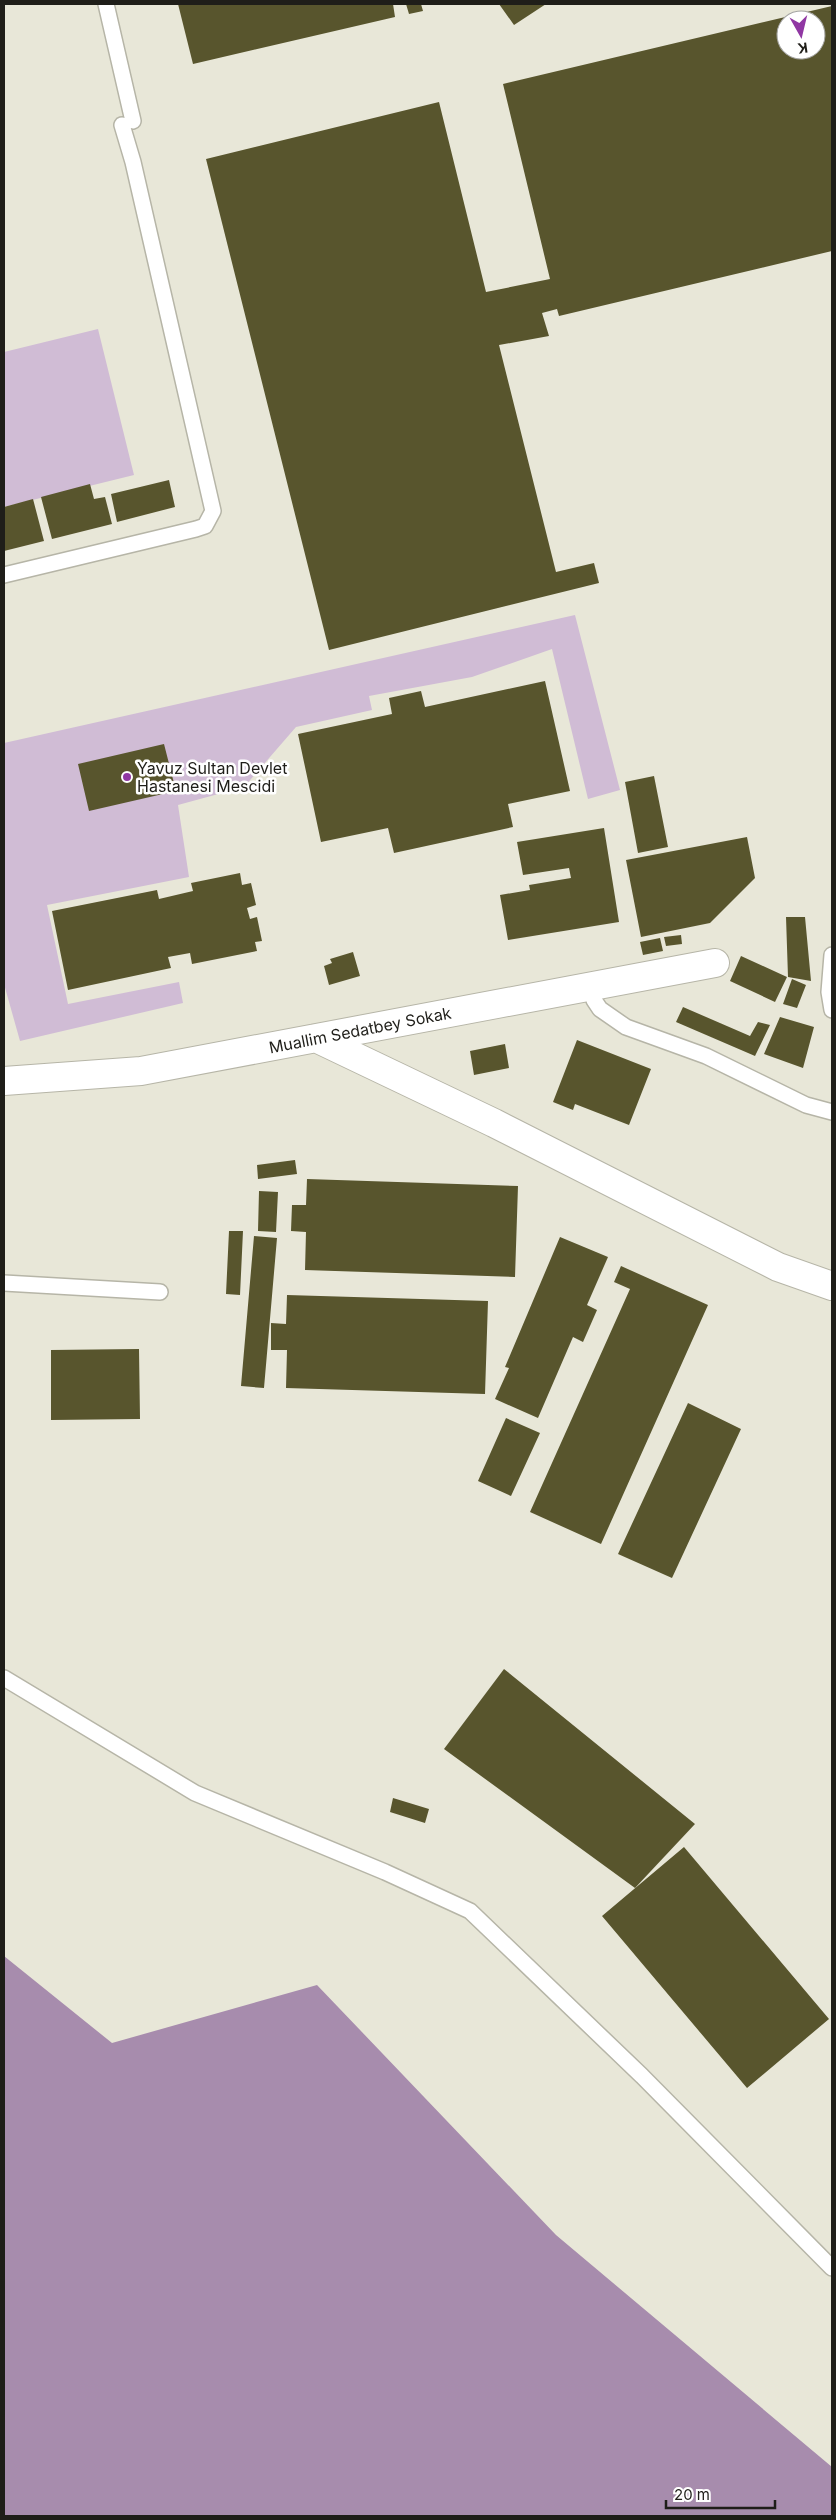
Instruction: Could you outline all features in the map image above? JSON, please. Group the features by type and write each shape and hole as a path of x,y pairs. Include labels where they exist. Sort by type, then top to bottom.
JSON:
{"street":[{"name":"Muallim Sedatbey Sokak","path":"4,1081 141,1071 715,963"},
{"path":"316,1038 494,1123 778,1267 832,1286"}],"lane":[{"path":"4,575 196,529 205,526 213,511 133,162 128,123 106,4"},
{"path":"832,955 829,992 832,1010"},
{"path":"591,987 594,1000 600,1009 626,1027 706,1056 806,1106 832,1112"},
{"path":"4,1283 160,1292"},
{"path":"4,1678 196,1793 385,1872 470,1911 642,2076 832,2268"}],"shaded area":[{"path":"98,329 134,475 4,507 4,352"},
{"path":"575,615 620,790 588,799 552,649 472,677 369,696 372,710 296,727 244,787 178,805 189,877 47,905 68,1004 179,982 183,1003 20,1041 4,984 4,743"},
{"path":"4,1956 112,2043 317,1985 556,2235 832,2467 832,2516 4,2516"}],"building":[{"path":"178,4 393,4 395,17 193,64"},
{"path":"406,4 421,4 423,11 409,14"},
{"path":"499,4 546,4 514,25"},
{"path":"832,6 832,251 559,316 557,309 542,313 549,336 499,345 556,572 594,563 599,583 329,650 206,159 439,102 486,292 550,279 503,84 776,19 776,60 826,60 826,10 815,10"},
{"path":"169,480 175,507 117,522 111,494"},
{"path":"90,484 94,499 105,497 112,524 52,539 41,497"},
{"path":"33,499 44,541 4,551 4,507"},
{"path":"545,681 570,791 508,804 513,827 394,853 388,828 321,842 298,734 392,714 389,698 421,691 425,707"},
{"name":"Yavuz Sultan Devlet Hastanesi Mescidi","path":"164,744 176,791 89,811 78,764"},
{"path":"654,776 668,847 638,853 625,782"},
{"path":"604,828 619,922 508,940 500,895 530,890 529,885 571,878 569,868 523,875 517,842"},
{"path":"747,837 755,878 710,923 641,937 626,860"},
{"path":"240,873 242,885 251,883 256,905 247,908 250,919 257,917 262,941 255,942 257,951 192,964 190,953 168,957 171,968 68,990 52,911 157,890 159,899 193,891 191,883"},
{"path":"786,917 805,917 811,981 788,977"},
{"path":"681,935 682,944 666,946 664,937"},
{"path":"660,938 663,951 643,955 640,942"},
{"path":"353,952 360,976 329,985 324,966 332,963 330,959"},
{"path":"741,956 787,977 775,1002 730,981"},
{"path":"792,979 806,985 797,1008 783,1004"},
{"path":"683,1007 750,1036 758,1022 770,1025 755,1056 676,1022"},
{"path":"780,1017 814,1027 803,1068 764,1054"},
{"path":"577,1040 651,1069 629,1125 575,1104 573,1110 553,1102"},
{"path":"505,1044 509,1068 474,1075 470,1051"},
{"path":"295,1160 297,1174 258,1179 257,1165"},
{"path":"307,1179 518,1186 515,1277 305,1270 306,1232 291,1231 292,1205 306,1205"},
{"path":"259,1191 278,1192 276,1232 258,1231"},
{"path":"229,1231 243,1231 240,1295 226,1294"},
{"path":"254,1236 277,1238 264,1388 241,1386"},
{"path":"560,1237 608,1257 587,1305 597,1310 583,1342 573,1337 538,1418 495,1399 509,1368 505,1367"},
{"path":"621,1266 708,1305 601,1544 530,1512 630,1289 614,1282"},
{"path":"287,1295 488,1301 485,1394 286,1388 287,1350 271,1350 271,1323 286,1324"},
{"path":"139,1349 140,1419 51,1420 51,1350"},
{"path":"688,1403 741,1429 672,1578 618,1554"},
{"path":"506,1418 540,1433 511,1496 478,1481"},
{"path":"504,1669 695,1824 635,1888 444,1749"},
{"path":"393,1798 429,1809 425,1823 390,1812"},
{"path":"684,1847 829,2019 747,2088 602,1916"}],"place":[{"name":"Yavuz Sultan Devlet Hastanesi Mescidi","path":"127,777"}]}
